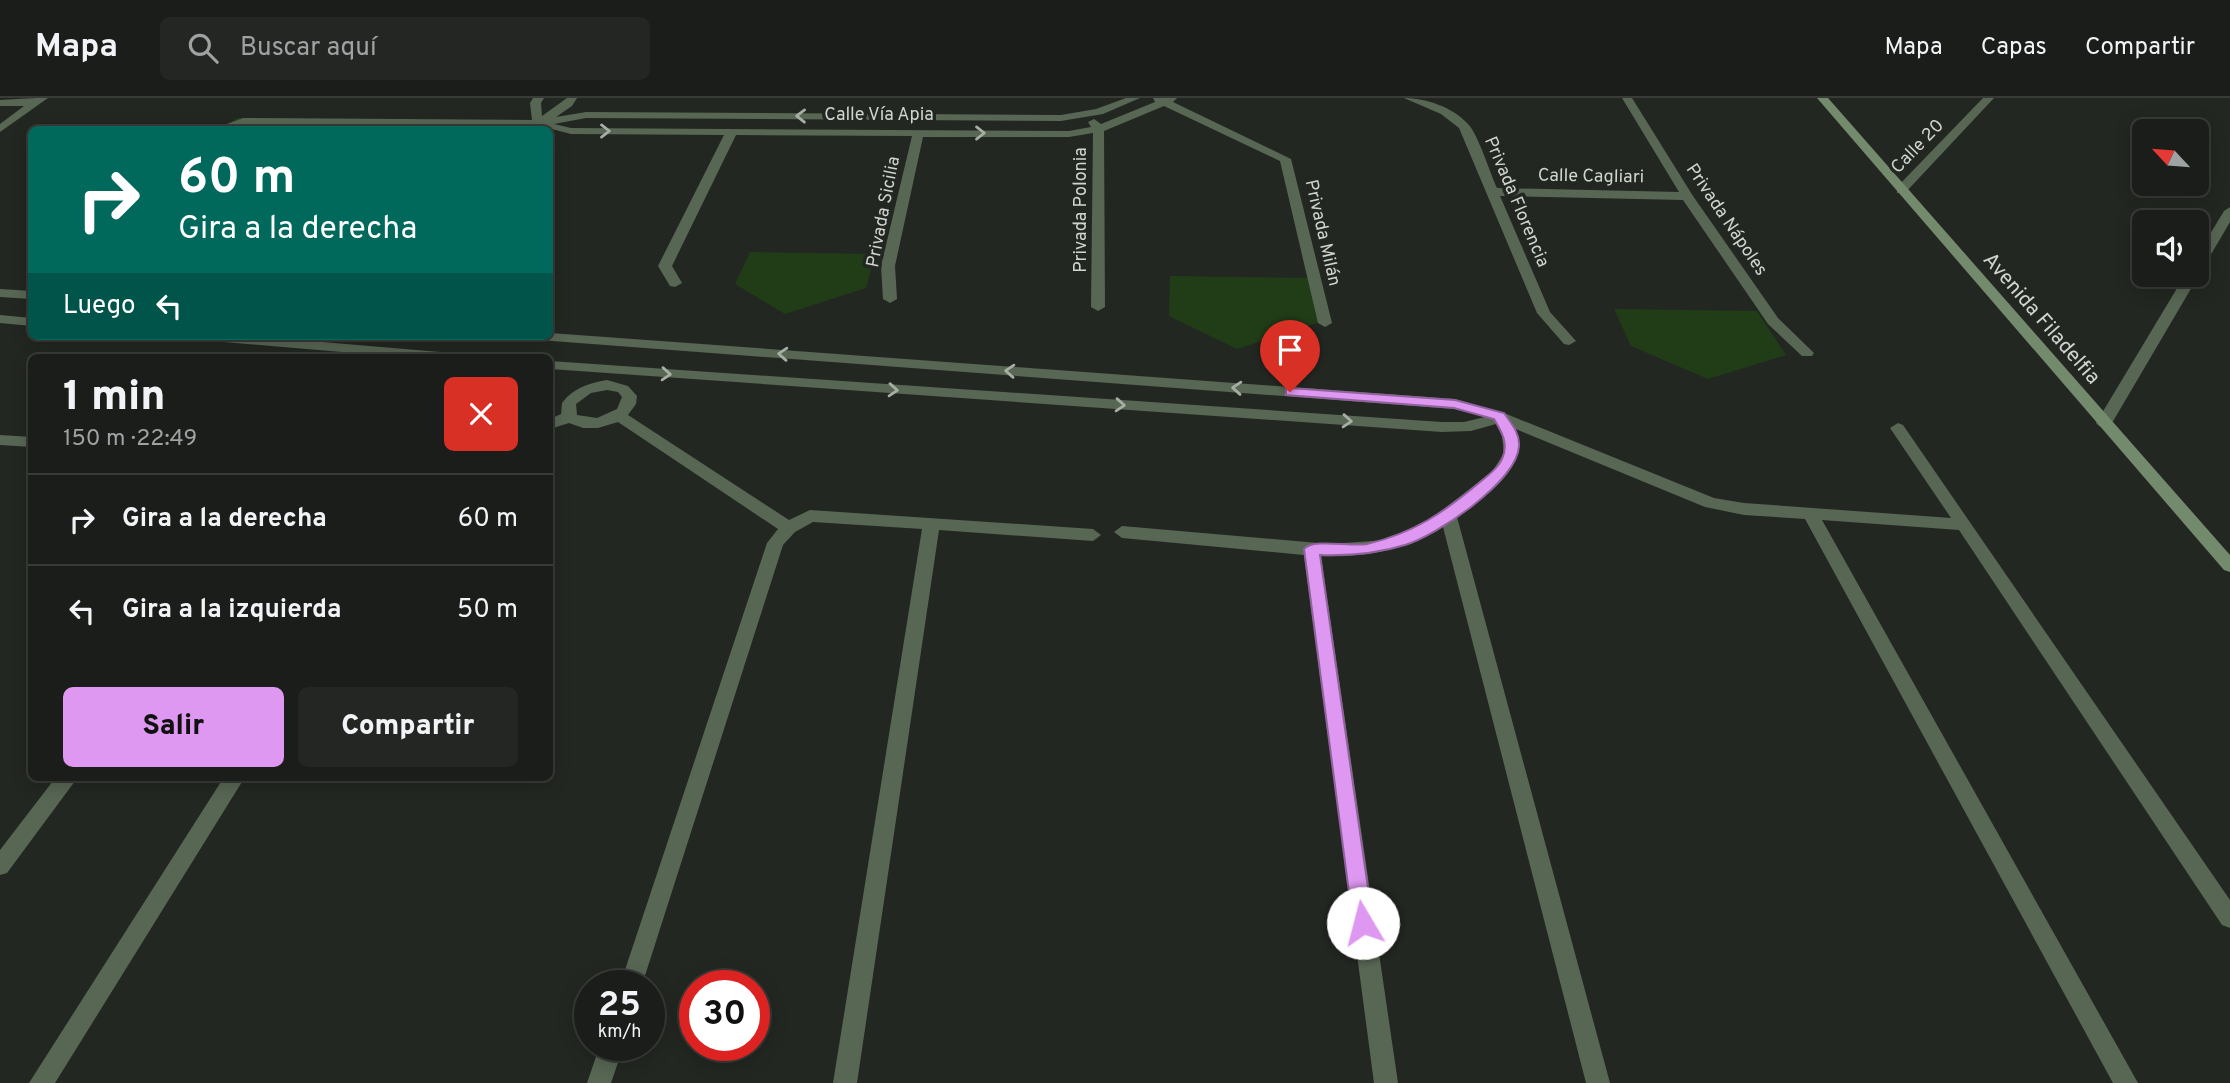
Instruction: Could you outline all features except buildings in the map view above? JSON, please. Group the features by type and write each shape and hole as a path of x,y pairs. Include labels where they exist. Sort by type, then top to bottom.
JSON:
{"street":[{"path":"536,126 535,103 539,98"},
{"path":"228,126 243,121 536,126 568,104 572,98"},
{"name":"Calle Vía Apia","path":"536,126 586,115 738,111 1062,118 1090,116 1135,98"},
{"name":"Privada Florencia","path":"1409,98 1445,112 1464,126 1544,313 1569,341"},
{"name":"Privada Nápoles","path":"1627,98 1688,196 1773,321 1807,353"},
{"name":"Avenida Filadelfia","path":"1822,98 2230,566"},
{"name":"Calle 20","path":"1901,190 1989,98"},
{"name":"Calle Vía Apia","path":"553,128 571,131 1069,134 1099,131 1164,99"},
{"name":"Privada Milán","path":"1164,99 1284,159 1289,167 1325,323"},
{"path":"0,103 39,101"},
{"path":"0,129 39,101"},
{"name":"Privada Polonia","path":"1090,116 1099,131 1098,307"},
{"path":"675,283 665,266 732,131"},
{"name":"Privada Sicilia","path":"890,299 888,266 918,133"},
{"name":"Calle Cagliari","path":"1494,192 1688,196"},
{"path":"2209,246 2230,211"},
{"path":"2104,423 2185,287"},
{"path":"0,293 28,295"},
{"path":"0,319 28,322"},
{"path":"553,337 1455,404 1499,416 1711,503 1744,509 1964,525"},
{"path":"248,340 416,354"},
{"path":"607,385 633,343"},
{"path":"553,365 1442,427 1467,428 1483,425 1499,416"},
{"path":"553,423 569,417 585,424 597,424 620,416 632,402 631,395 626,389 596,386 575,396 569,403 569,417"},
{"path":"620,416 789,527"},
{"path":"1122,532 1312,549 1361,550 1404,540 1449,516 1499,474 1509,462 1511,434 1499,416"},
{"path":"1898,428 2230,918"},
{"path":"0,439 28,442"},
{"path":"1810,514 2126,1083"},
{"path":"636,970 775,543 789,527 810,516 1093,535"},
{"path":"1449,516 1598,1083"},
{"path":"845,1083 931,525"},
{"path":"1312,549 1385,1083"},
{"path":"0,866 65,781"},
{"path":"41,1083 232,781"},
{"path":"599,1083 607,1061"}],"green space":[{"path":"236,118 522,123 519,126 227,126"},
{"path":"750,252 875,254 866,288 785,314 735,284"},
{"path":"1170,276 1312,278 1319,322 1237,349 1169,316"},
{"path":"1614,309 1757,311 1786,355 1708,379 1631,346"}],"route":[{"path":"1290,392 1455,404 1499,416 1511,434 1509,462 1499,474 1449,516 1404,540 1361,550 1312,549 1363,923"}]}
